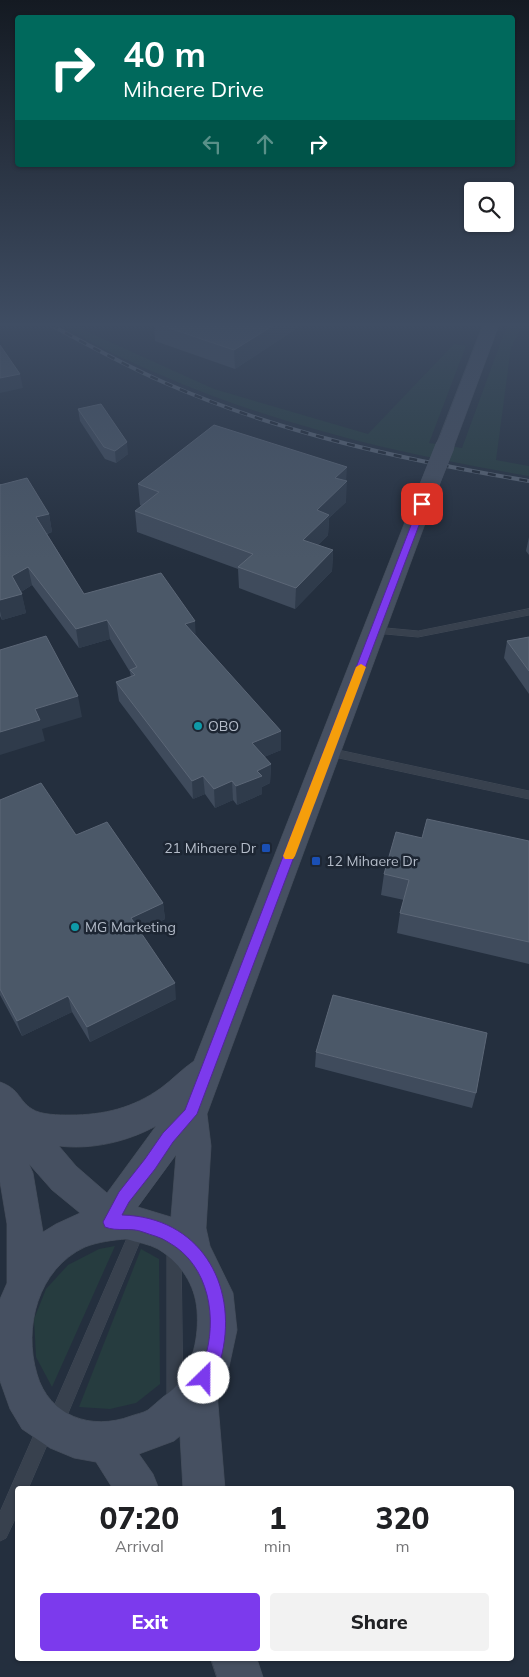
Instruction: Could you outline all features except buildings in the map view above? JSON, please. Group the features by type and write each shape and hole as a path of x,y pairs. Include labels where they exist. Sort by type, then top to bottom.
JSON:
{"main road":[{"path":"119,1223 124,1197 168,1138 190,1114 461,403"},
{"path":"7,1118 62,1131 95,1130 124,1125 159,1109 184,1091 209,1068"},
{"path":"184,1245 188,1228 194,1146 190,1114"},
{"path":"7,1118 37,1147 64,1178 119,1223 184,1245 210,1277 218,1304 219,1334 212,1364 186,1404 154,1430 131,1439 107,1443 78,1440 50,1427 28,1407 15,1384 8,1358 7,1331 12,1305 24,1280 40,1259 60,1241 83,1229 119,1223"},
{"path":"7,1118 25,1224 24,1280"},
{"path":"186,1404 203,1486"},
{"path":"107,1443 136,1486"},
{"path":"235,1661 240,1677"}],"lane":[{"path":"375,630 418,634 529,612"},
{"path":"329,752 529,795"},
{"path":"20,1486 50,1427 119,1223"},
{"path":"0,1532 15,1499"}],"green space":[{"path":"234,403 263,403 368,434 397,403 444,403 429,443 462,448 478,403 504,403 496,460 529,466 529,476 435,459 342,437"},
{"path":"115,1246 52,1387 36,1357 34,1319 46,1289 68,1265 99,1249"},
{"path":"141,1249 159,1259 160,1384 136,1403 110,1409 79,1407"}],"railway":[{"path":"216,403 343,443 435,464 529,481"}],"slow traffic":[{"path":"289,856 361,667"}],"place":[{"name":"OBO","path":"198,726"},
{"name":"21 Mihaere Dr","path":"266,848"},
{"name":"12 Mihaere Dr","path":"316,861"},
{"name":"MG Marketing","path":"75,927"}],"route":[{"path":"204,1378 212,1364 219,1334 218,1304 210,1277 194,1254 174,1237 140,1223 126,1221 111,1222 124,1197 168,1138 190,1114 422,504"}]}
